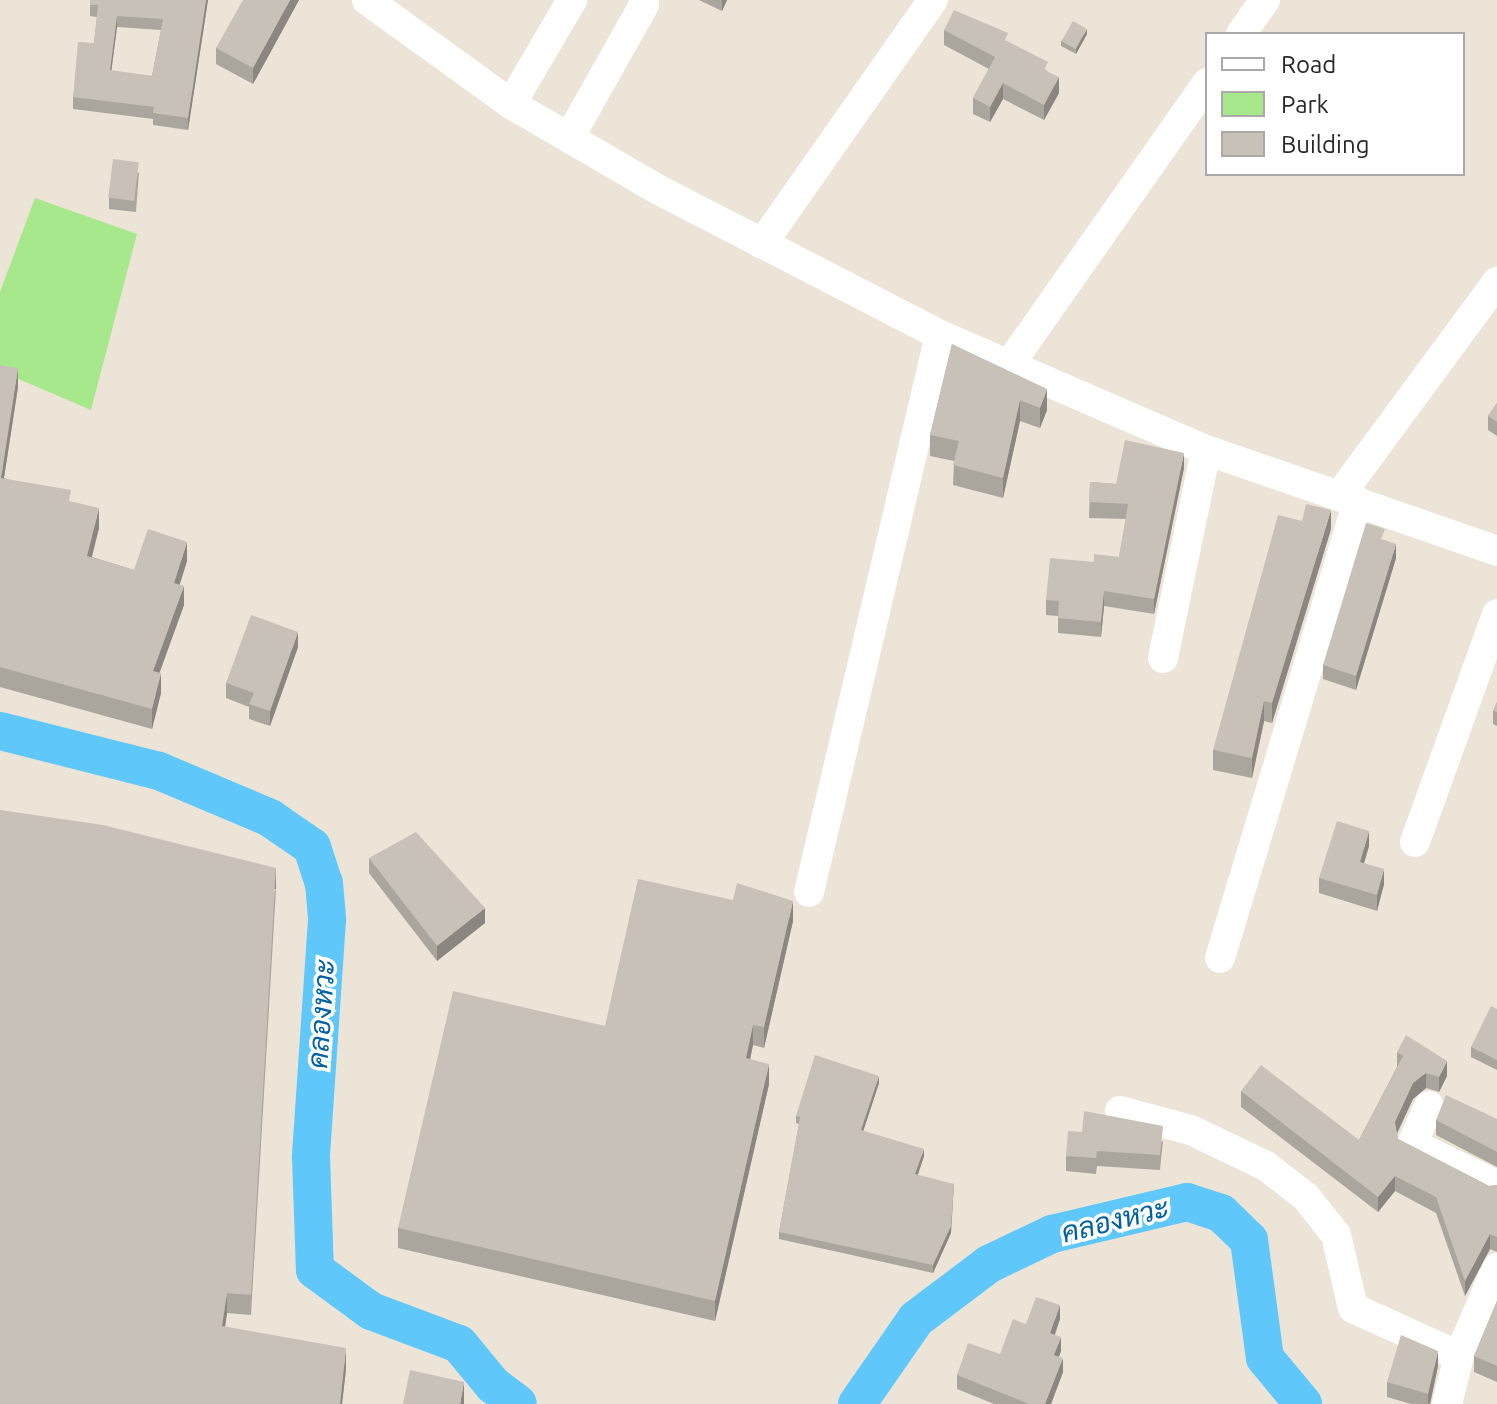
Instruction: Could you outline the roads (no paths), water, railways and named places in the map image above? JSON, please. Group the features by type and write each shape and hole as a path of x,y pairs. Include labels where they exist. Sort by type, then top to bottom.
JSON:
{"street":[{"path":"367,0 511,104 569,138 762,244 940,335 1206,450 1497,551"},
{"path":"511,104 572,0"},
{"path":"762,244 933,0"},
{"path":"1242,32 1265,0"},
{"path":"569,138 644,5"},
{"path":"1009,365 1205,86"},
{"path":"1220,958 1349,498 1497,282"},
{"path":"809,892 940,335"},
{"path":"1163,658 1206,450"},
{"path":"1415,842 1497,614"},
{"path":"1429,1106 1412,1144 1497,1185"},
{"path":"1120,1111 1210,1137 1290,1183 1341,1244 1353,1308 1459,1356"},
{"path":"1447,1404 1459,1356 1497,1268"}],"waterway":[{"name":"คลองหวะ","path":"0,731 159,771 270,818 312,847 324,883 327,920 311,1157 315,1270 371,1311 459,1344 493,1385 518,1404"},
{"name":"คลองหวะ","path":"857,1404 916,1319 989,1264 1052,1234 1187,1202 1221,1213 1249,1240 1265,1358 1303,1404"}]}
